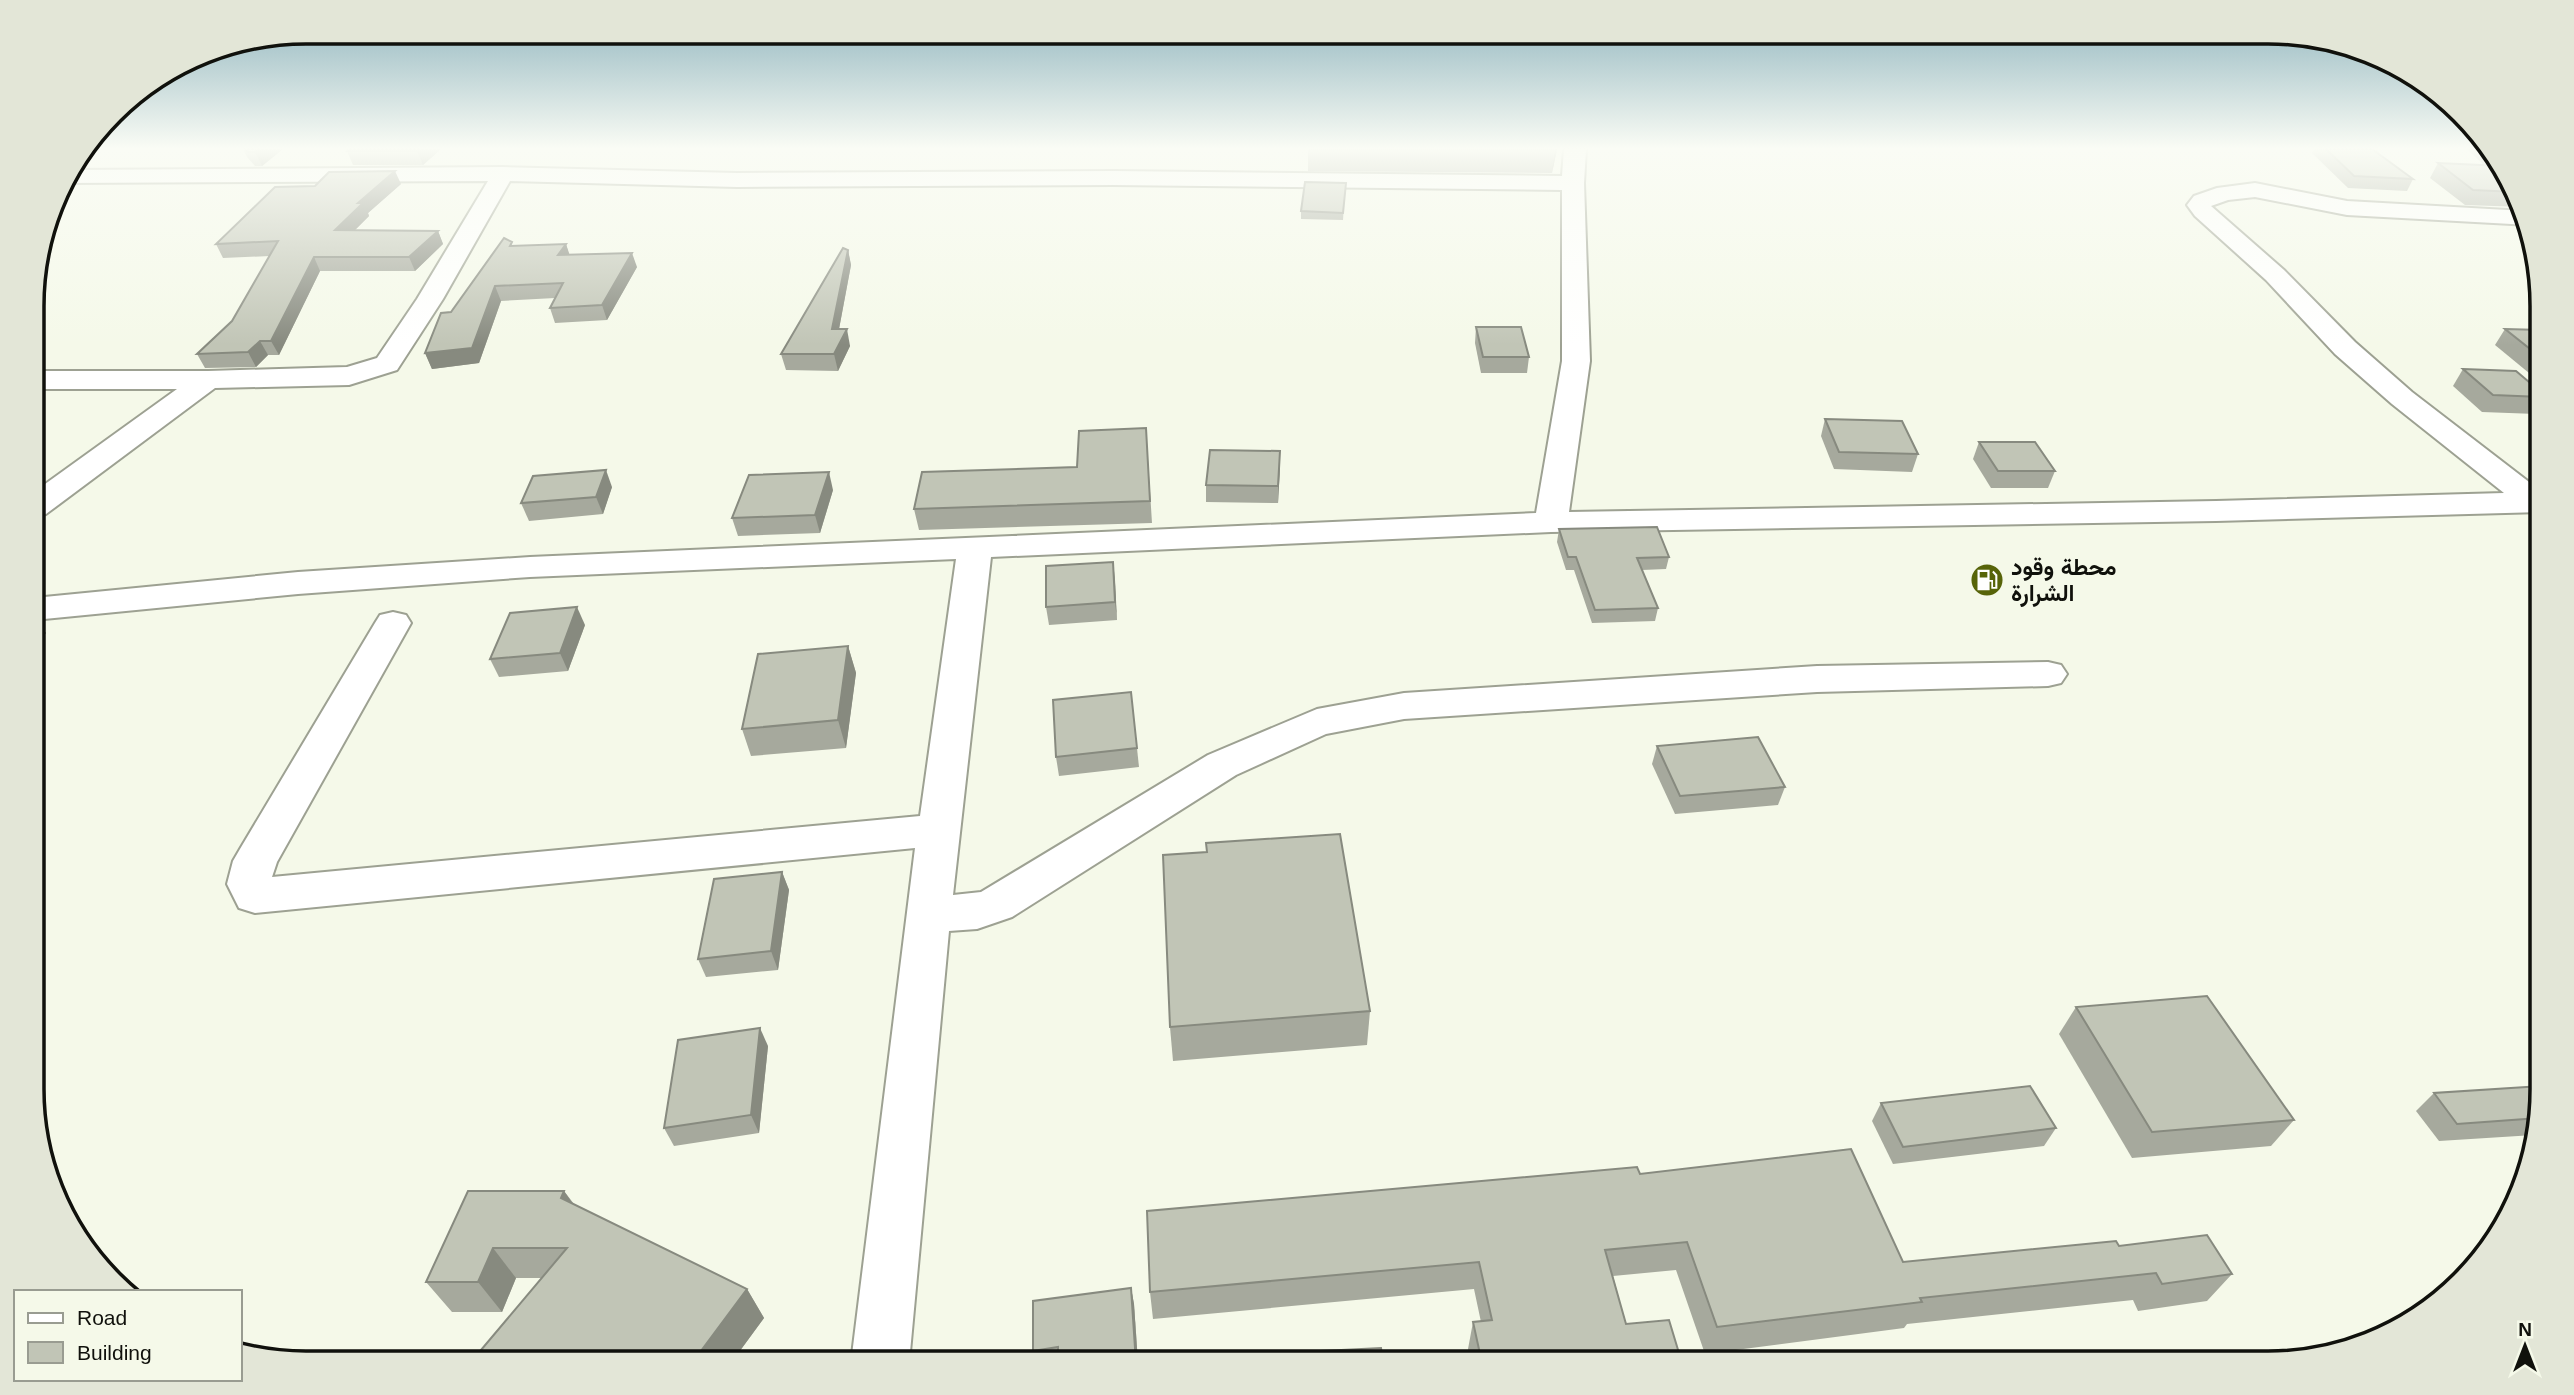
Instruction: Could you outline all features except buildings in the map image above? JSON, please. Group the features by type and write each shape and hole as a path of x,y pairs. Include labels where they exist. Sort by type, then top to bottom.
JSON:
{"street":[{"path":"44,380 208,380 349,376 387,364 430,299 480,214"},
{"path":"1551,522 1576,361 1574,214"},
{"path":"2206,214 2275,275 2344,348 2402,398 2530,495"},
{"path":"2447,214 2515,218"},
{"path":"44,500 208,380"},
{"path":"44,608 298,583 517,568 1551,522 2216,511 2530,502"},
{"path":"881,1351 928,915 975,548"},
{"path":"393,624 255,861 249,880 250,891 255,896 939,830"},
{"path":"928,915 977,911 996,905 1222,765 1317,722 1404,706 1817,679 2048,674"}],"place":[{"name":"محطة وقود الشرارة","path":"1987,580"}]}
